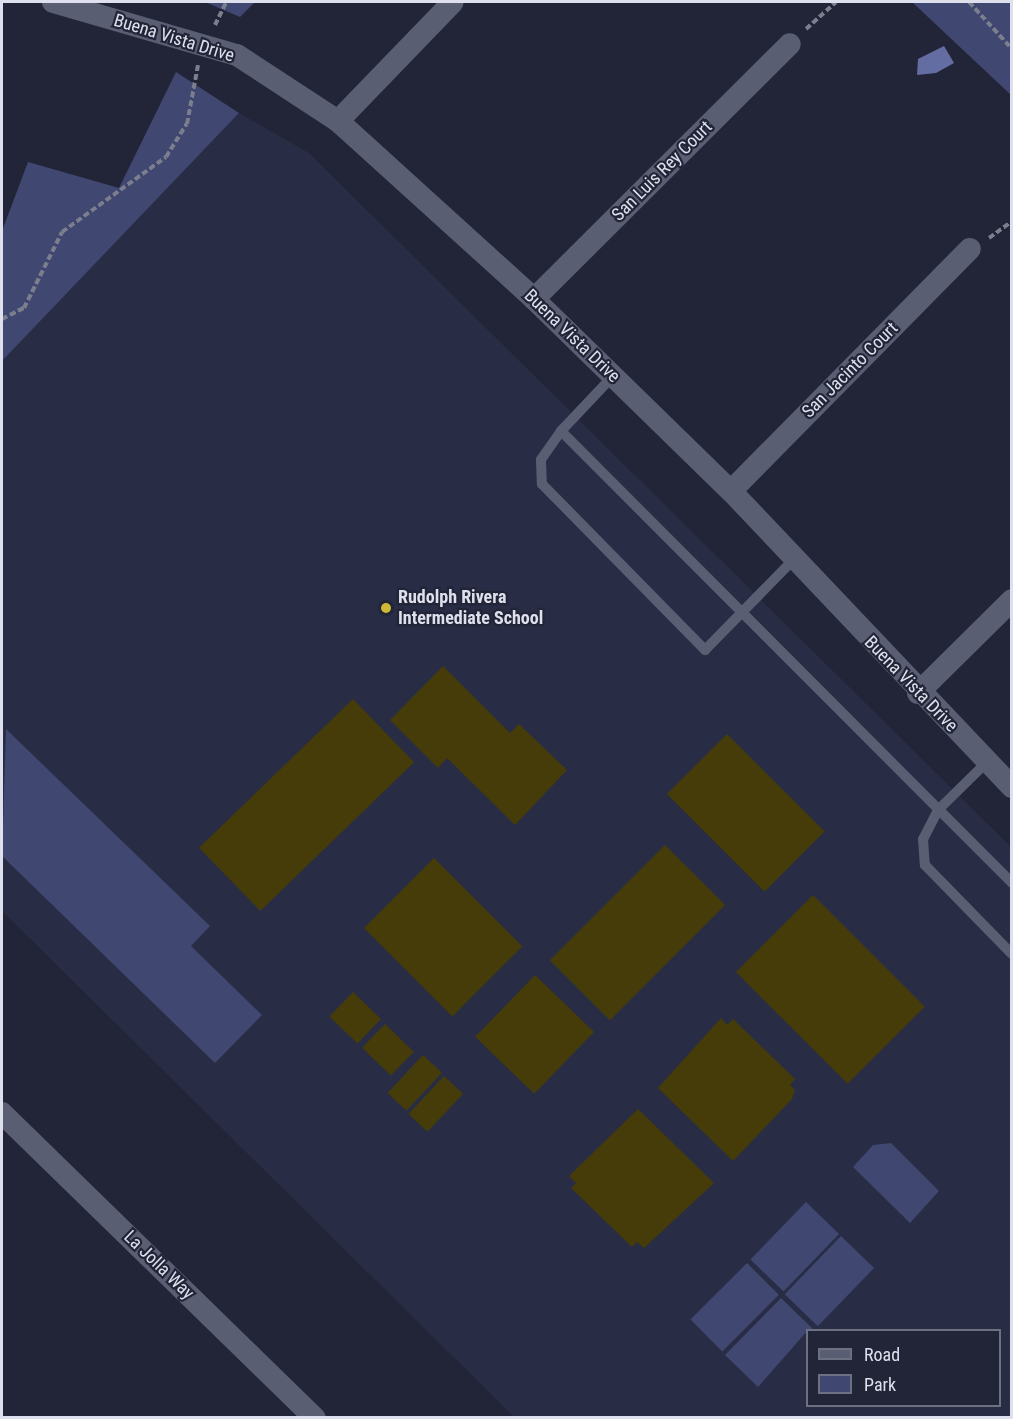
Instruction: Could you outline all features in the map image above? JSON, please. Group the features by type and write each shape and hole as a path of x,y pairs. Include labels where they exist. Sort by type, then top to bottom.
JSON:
{"street":[{"name":"Buena Vista Drive","path":"53,2 237,55 338,121 534,299 731,491 918,693 1011,788"},
{"path":"338,121 453,2"},
{"name":"San Luis Rey Court","path":"534,299 790,44"},
{"name":"San Jacinto Court","path":"731,491 970,249"},
{"path":"918,693 1011,600"},
{"name":"La Jolla Way","path":"2,1113 315,1418"}],"lane":[{"path":"613,376 561,431 541,460 542,484 705,650 794,560"},
{"path":"561,431 1011,883"},
{"path":"987,762 938,810 923,839 925,865 1011,954"}],"path":[{"path":"218,19 226,2"},
{"path":"790,44 836,2"},
{"path":"969,2 1011,49"},
{"path":"2,319 24,308 62,232 166,157 187,124 197,67"},
{"path":"970,249 1011,221"}],"shaded area":[{"path":"944,46 954,63 936,73 917,75 918,59"},
{"name":"Rudolph Rivera Intermediate School","path":"239,113 309,153 1011,847 1011,1417 514,1417 2,911 2,361"}],"green space":[{"path":"205,2 255,2 240,17"},
{"path":"912,2 1011,2 1011,95"},
{"path":"176,72 239,113 2,361 2,231 28,162 119,188"},
{"path":"6,729 210,926 191,946 262,1015 215,1063 2,856"},
{"path":"891,1143 939,1191 910,1223 853,1167 873,1145"},
{"path":"806,1202 839,1234 784,1292 750,1260"},
{"path":"841,1236 874,1268 818,1326 785,1294"},
{"path":"747,1263 779,1295 722,1351 690,1320"},
{"path":"781,1298 813,1329 806,1329 806,1332 758,1387 725,1355"}],"building":[{"path":"443,666 510,733 519,724 567,770 515,825 447,758 438,768 390,720"},
{"path":"353,699 414,762 260,911 199,848"},
{"path":"727,734 825,832 764,892 667,794"},
{"path":"665,845 725,905 610,1020 550,960"},
{"path":"434,858 522,946 452,1016 364,928"},
{"path":"813,895 925,1007 848,1084 736,972"},
{"path":"535,975 594,1032 534,1094 475,1037"},
{"path":"353,992 381,1019 357,1044 329,1016"},
{"path":"721,1018 727,1025 733,1019 795,1079 790,1085 795,1090 792,1099 733,1161 658,1088"},
{"path":"385,1024 414,1052 391,1076 362,1048"},
{"path":"423,1055 442,1073 407,1111 388,1093"},
{"path":"444,1076 463,1094 428,1132 409,1114"},
{"path":"638,1109 714,1183 644,1248 637,1242 632,1247 571,1188 576,1183 569,1176"}],"place":[{"name":"Rudolph Rivera Intermediate School","path":"386,608"}]}
